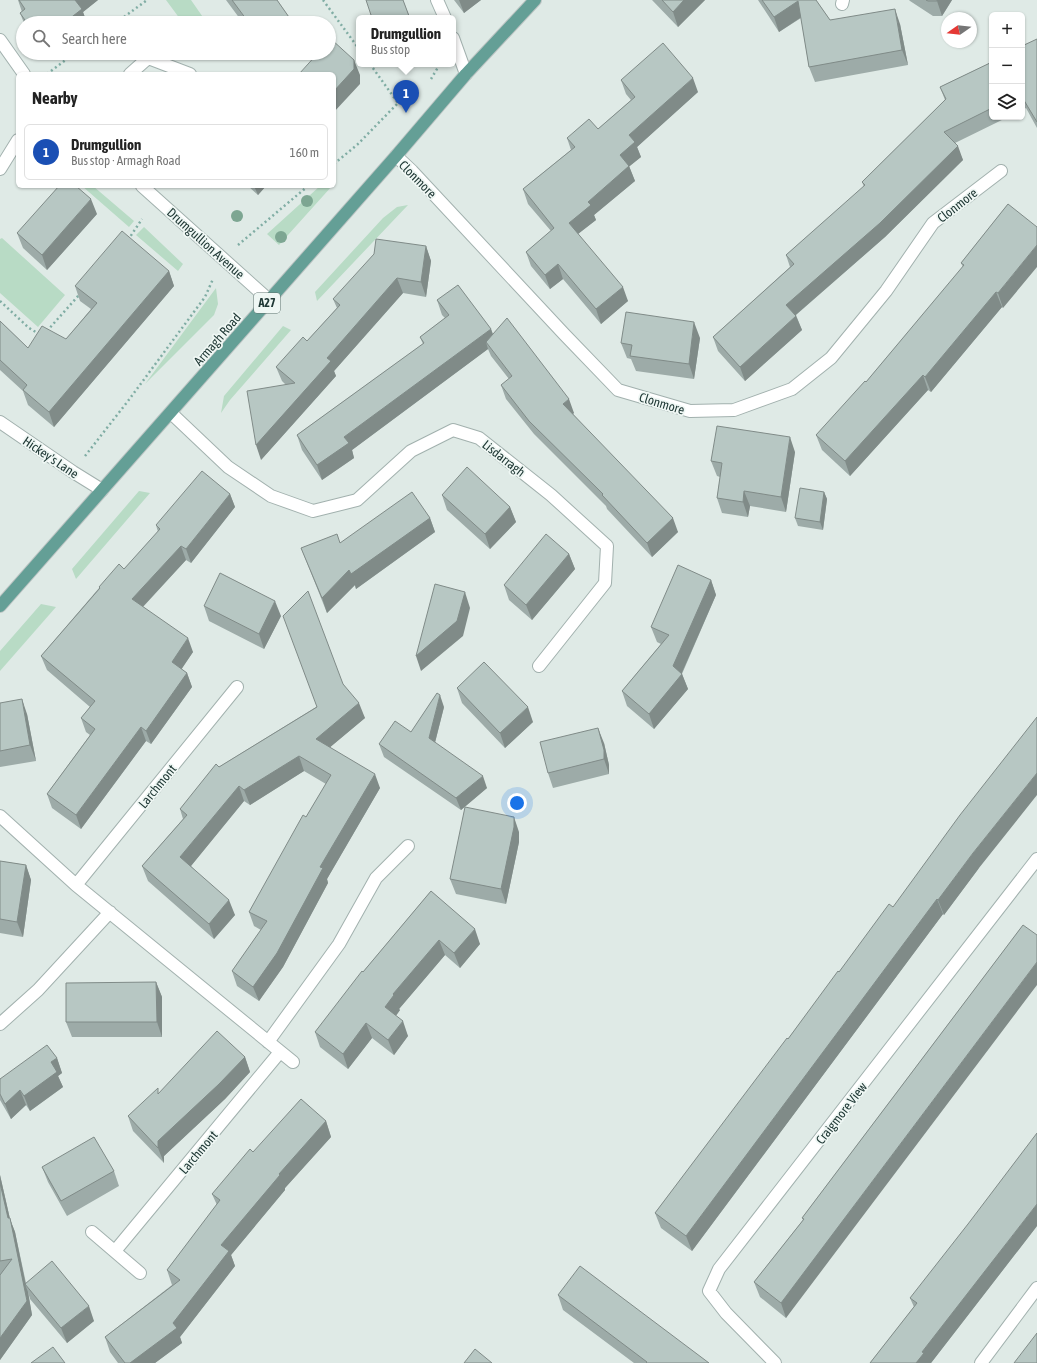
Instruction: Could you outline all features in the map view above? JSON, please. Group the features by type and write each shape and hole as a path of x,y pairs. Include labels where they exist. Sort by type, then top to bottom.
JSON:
{"main road":[{"name":"Armagh Road","path":"0,606 171,413 466,74 535,0"}],"street":[{"path":"437,0 444,15"},
{"path":"0,40 23,72"},
{"path":"456,46 466,74"},
{"path":"132,72 146,60"},
{"path":"153,60 185,72"},
{"path":"0,169 16,143"},
{"name":"Clonmore","path":"396,156 412,171 618,390 690,411 734,410 792,389 831,358 886,291 933,223 1001,171"},
{"name":"Drumgullion Avenue","path":"144,188 269,300"},
{"name":"Lisdarragh","path":"171,413 228,467 271,496 313,511 357,500 411,450 453,430 479,438 551,496 607,546 605,583 539,666"},
{"name":"Hickey's Lane","path":"0,422 102,490"},
{"name":"Larchmont","path":"76,885 237,688"},
{"path":"0,816 76,885 293,1062"},
{"path":"268,1042 339,944 376,878 408,846"},
{"name":"Craigmore View","path":"776,1363 726,1313 709,1291 719,1269 1037,859"},
{"path":"0,1024 38,990 110,912"},
{"name":"Larchmont","path":"115,1251 280,1052"},
{"path":"92,1232 140,1273"},
{"path":"981,1363 1037,1288"}],"path":[{"path":"125,16 147,0"},
{"path":"322,0 334,16"},
{"path":"336,19 356,45"},
{"path":"50,72 66,60"},
{"path":"372,67 398,103"},
{"path":"431,80 438,67"},
{"path":"336,162 358,144 398,103 413,100 418,95"},
{"path":"73,472 128,402 205,297 223,259 306,188"},
{"path":"126,242 131,237 142,219"},
{"path":"0,301 29,328 43,336 83,290"}],"green space":[{"path":"166,0 191,0 202,16 178,16"},
{"path":"84,188 95,188 134,221 129,227"},
{"path":"318,188 330,188 279,245 267,234"},
{"path":"408,205 317,301 315,292 383,218 397,207"},
{"path":"144,227 183,264 178,271 136,235"},
{"path":"2,238 65,295 38,327 0,293 0,239"},
{"path":"216,288 218,304 214,315 145,384"},
{"path":"283,326 291,330 230,400 221,413 224,396"},
{"path":"139,491 150,493 76,579 72,569"},
{"path":"41,604 56,607 0,671 0,651"}],"building":[{"path":"19,0 75,0 82,9 73,16 22,16 20,13 25,9"},
{"path":"232,0 277,0 288,16 244,16"},
{"path":"366,0 403,0 409,15 371,15"},
{"path":"662,0 684,0 673,12"},
{"path":"762,0 816,0 830,20 895,9 902,50 809,67 798,1 774,17"},
{"path":"1037,39 1037,122 1025,102 1025,45"},
{"path":"663,43 693,78 629,135 635,142 620,155 629,166 588,202 591,205 569,223 623,287 596,309 558,264 545,275 526,252 554,228 523,189 575,147 567,138 589,119 598,129 635,97 621,80"},
{"path":"336,44 354,60 354,69 336,89 336,72 301,72 312,60 336,60"},
{"path":"989,63 989,110 944,132 958,146 880,223 786,305 796,316 740,367 713,337 794,264 786,255 865,185 862,182 946,99 940,87"},
{"path":"57,188 78,188 91,199 42,255 17,233"},
{"path":"1008,204 1037,227 1037,245 998,293 996,292 925,377 923,375 845,461 816,435 865,381 866,382 964,265 961,263"},
{"path":"122,231 169,271 49,412 23,390 27,385 0,360 0,321 28,348 42,326 66,339 97,303 75,286"},
{"path":"376,239 426,246 421,282 397,278 327,358 331,361 256,445 247,391 295,383 276,367 303,337 307,341 340,305 333,299 374,254"},
{"path":"458,285 491,329 344,437 349,443 317,465 297,435 424,343 420,337 449,315 437,300"},
{"path":"626,312 694,322 689,364 630,356 632,345 621,343"},
{"path":"507,318 569,399 563,404 673,518 647,543 602,495 603,494 529,421 501,385 512,376 486,342"},
{"path":"717,426 790,437 781,497 744,491 743,502 717,498 722,463 711,461"},
{"path":"467,467 510,507 485,534 442,495"},
{"path":"202,471 230,494 186,549 181,546 132,599 188,638 172,662 187,673 146,731 141,727 76,815 47,794 95,729 81,718 95,701 41,656 119,564 124,569 160,529 156,525"},
{"path":"800,488 824,492 820,522 795,518"},
{"path":"412,492 430,518 351,574 349,570 322,598 301,548 337,534 340,543"},
{"path":"546,534 569,554 526,605 504,585"},
{"path":"678,565 711,580 673,666 682,674 649,714 622,691 669,635 651,627"},
{"path":"220,573 275,601 259,634 204,606"},
{"path":"435,584 465,592 457,621 416,656"},
{"path":"308,591 343,684 359,703 316,739 375,774 320,867 323,868 277,953 253,987 232,971 267,921 249,912 303,815 306,817 331,775 299,756 244,790 239,786 180,857 229,900 209,924 142,866 187,815 180,809 216,764 219,767 317,707 283,616"},
{"path":"484,662 528,707 500,733 457,688"},
{"path":"437,693 440,695 429,738 483,776 456,798 379,744 395,721 411,732"},
{"path":"22,699 30,745 0,751 0,703"},
{"path":"1037,717 1037,773 973,853 938,900 937,899 686,1236 655,1213 889,904 893,907 960,815"},
{"path":"598,728 604,750 604,759 548,773 540,742"},
{"path":"465,807 514,817 514,827 501,889 450,879"},
{"path":"0,861 26,865 17,922 0,919"},
{"path":"431,891 475,929 454,953 439,940 393,994 394,995 385,1007 403,1021 388,1040 366,1023 343,1054 315,1032 362,971 363,972"},
{"path":"1023,925 1037,935 1037,962 781,1303 754,1282 804,1219 802,1218"},
{"path":"156,982 157,1022 66,1022 66,983"},
{"path":"217,1031 245,1057 219,1084 158,1141 158,1148 128,1116 158,1088 158,1094"},
{"path":"47,1045 57,1058 51,1062 57,1072 24,1096 20,1090 5,1104 0,1094 0,1079"},
{"path":"301,1099 326,1121 279,1174 280,1175 221,1245 229,1251 173,1323 177,1328 130,1363 125,1363 105,1337 180,1280 167,1270 220,1200 212,1194 250,1149 253,1152"},
{"path":"1037,1133 1037,1204 922,1352 924,1353 916,1363 870,1363 917,1303 910,1298"},
{"path":"94,1137 114,1171 61,1201 42,1167"},
{"path":"0,1183 8,1218 10,1218 27,1301 0,1338 0,1275 12,1259 0,1261"},
{"path":"52,1261 89,1306 61,1328 25,1284"},
{"path":"580,1266 709,1363 646,1363 647,1362 558,1295"},
{"path":"1037,1333 1037,1363 1014,1363"},
{"path":"53,1347 65,1363 31,1363"},
{"path":"475,1349 492,1363 464,1363"}],"place":[{"name":"Drumgullion","path":"406,113"}]}
